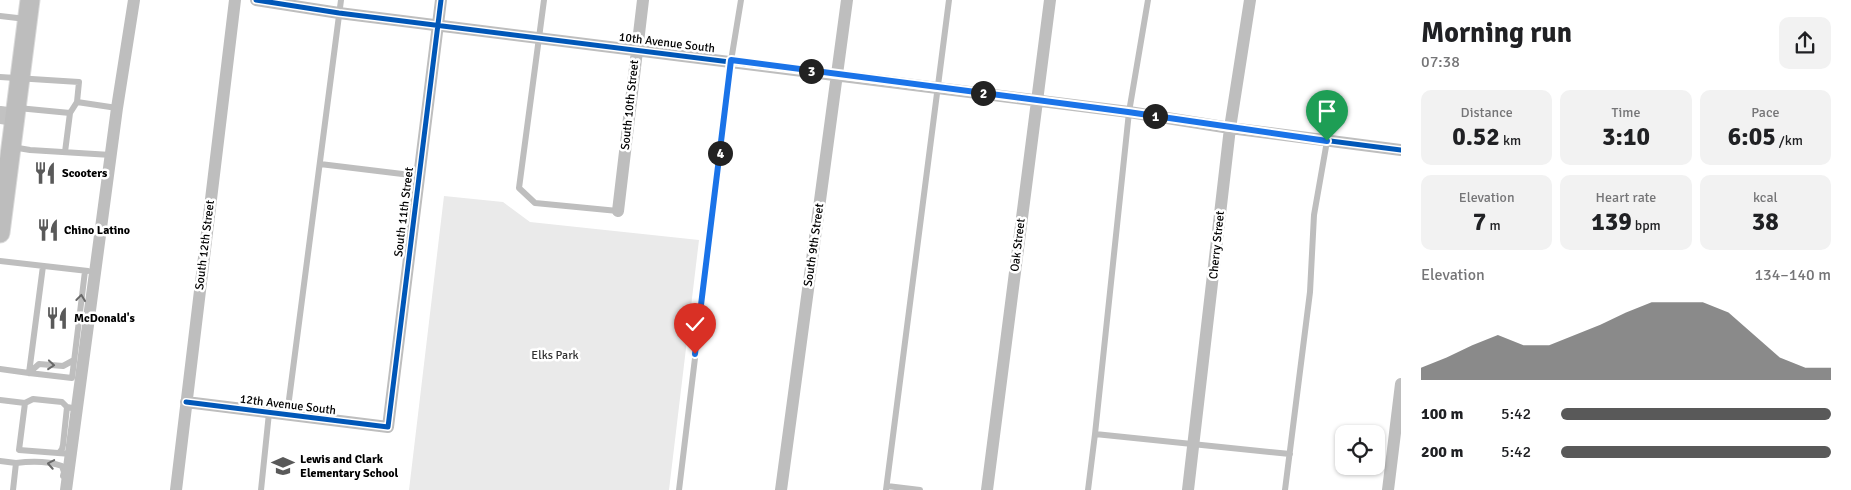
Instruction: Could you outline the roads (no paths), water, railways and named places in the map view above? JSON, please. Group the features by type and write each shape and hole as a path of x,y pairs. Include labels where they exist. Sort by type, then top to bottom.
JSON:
{"main road":[{"path":"0,234 11,146 10,113 19,79 30,0"}],"street":[{"path":"66,490 65,454 90,272 111,155 134,0"},
{"name":"South 12th Street","path":"176,490 235,0"},
{"name":"10th Avenue South","path":"256,0 340,6 437,25 731,60 1401,150"},
{"name":"South 11th Street","path":"388,427 441,0"},
{"name":"South 10th Street","path":"618,211 643,0"},
{"name":"South 9th Street","path":"781,490 847,0"},
{"name":"Oak Street","path":"986,490 1050,0"},
{"name":"Cherry Street","path":"1188,490 1230,128 1250,0"},
{"path":"1388,490 1396,468 1401,384"},
{"name":"12th Avenue South","path":"186,402 388,427"}],"lane":[{"path":"544,0 519,188 535,203 618,211"},
{"path":"679,490 731,60 741,0"},
{"path":"920,490 887,488 949,0"},
{"path":"1088,490 1096,434 1128,112 1148,0"},
{"path":"287,415 340,6"},
{"path":"0,16 27,20"},
{"path":"0,77 79,82 76,102 70,113 65,152"},
{"path":"76,102 117,108"},
{"path":"10,113 70,113"},
{"path":"1285,490 1310,292 1314,215 1327,141"},
{"path":"11,146 111,155"},
{"path":"320,164 419,176"},
{"path":"0,261 90,272 72,378 0,369"},
{"path":"29,373 43,266"},
{"path":"29,373 39,364 62,366 74,360"},
{"path":"0,400 24,403 33,399 62,402 72,408"},
{"path":"24,403 19,450 65,454"},
{"path":"261,490 269,413"},
{"path":"1096,434 1290,454"},
{"path":"0,461 16,463 30,461 62,466 64,472 62,490"},
{"path":"13,490 16,463"}],"place":[{"name":"Scooters","path":"45,173"},
{"name":"Chino Latino","path":"48,230"},
{"name":"McDonald's","path":"57,318"},
{"name":"Lewis and Clark Elementary School","path":"283,466"}],"park label":[{"name":"Elks Park","path":"555,355"}]}
